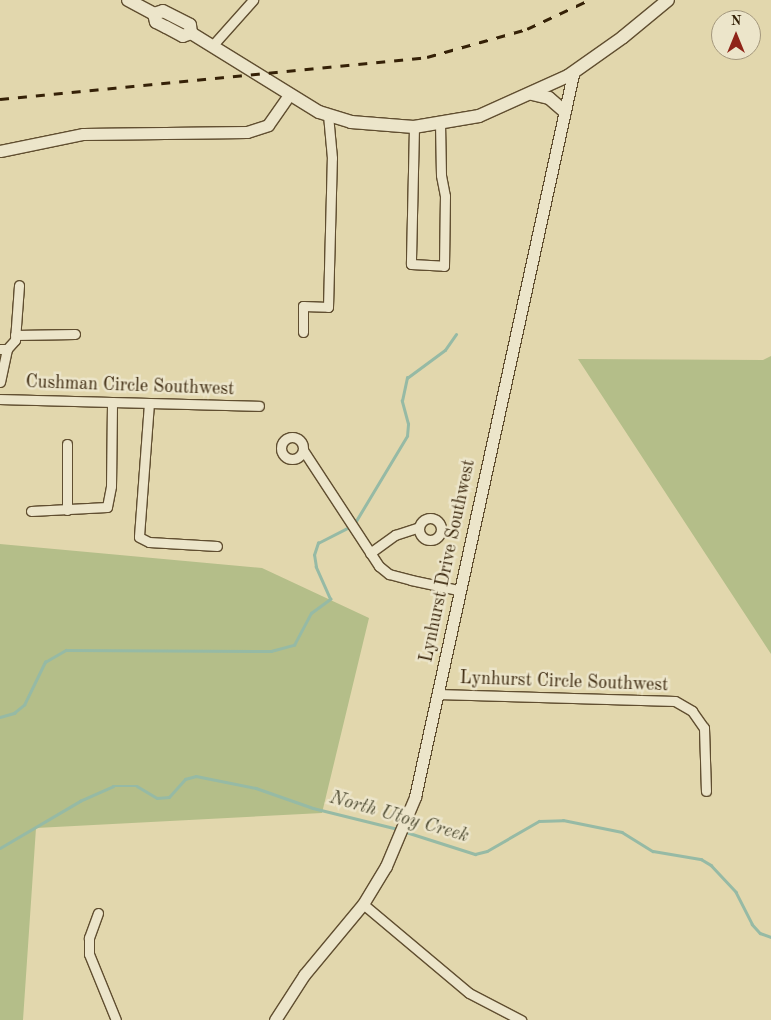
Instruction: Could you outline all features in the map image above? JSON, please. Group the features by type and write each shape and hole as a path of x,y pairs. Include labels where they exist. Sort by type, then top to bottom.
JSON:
{"main road":[{"path":"128,0 154,14 163,11 190,25 191,33 289,95 328,115 384,127 414,128 440,125 479,116 532,94 573,74 668,0"},
{"path":"532,94 549,98 565,112"}],"street":[{"path":"212,46 224,29 253,0"},
{"name":"Lynhurst Drive Southwest","path":"275,1020 304,975 363,904 386,866 415,797 458,590 573,74"},
{"path":"0,151 83,134 247,132 268,125 289,95"},
{"path":"302,332 303,306 328,306 332,158 328,115"},
{"path":"414,128 411,264 444,266 445,196 440,175 440,125"},
{"path":"0,382 3,349 15,335 19,285"},
{"path":"15,335 75,334"},
{"name":"Cushman Circle Southwest","path":"0,399 259,406"},
{"path":"31,511 107,507 110,502 112,402"},
{"path":"149,403 139,537 149,542 218,546"},
{"path":"67,444 67,510"},
{"path":"303,450 370,553 389,574 458,590"},
{"path":"370,553 394,535 419,527"},
{"name":"Lynhurst Circle Southwest","path":"437,694 675,701 692,711 704,728 706,791"},
{"path":"363,904 469,993 521,1020"},
{"path":"98,913 89,938 89,954 116,1020"}],"green space":[{"path":"771,356 771,654 578,359 763,360"},
{"path":"0,544 262,568 369,618 322,813 36,828 23,1020 0,1020"}],"waterway":[{"path":"356,521 407,436 408,424 402,401 407,378 445,350 456,334"},
{"path":"0,717 14,713 24,705 45,662 66,650 271,651 294,645 311,613 330,599 316,567 314,555 318,543 350,527"},
{"name":"North Utoy Creek","path":"0,848 80,801 113,786 137,786 157,798 169,797 185,779 196,776 256,788 313,808 398,829"},
{"name":"North Utoy Creek","path":"403,831 475,854 487,851 539,821 563,820 622,832 653,851 701,859 711,865 736,892 752,924 760,933 771,937"}],"railway":[{"path":"0,99 427,57 527,29 589,0"}]}
